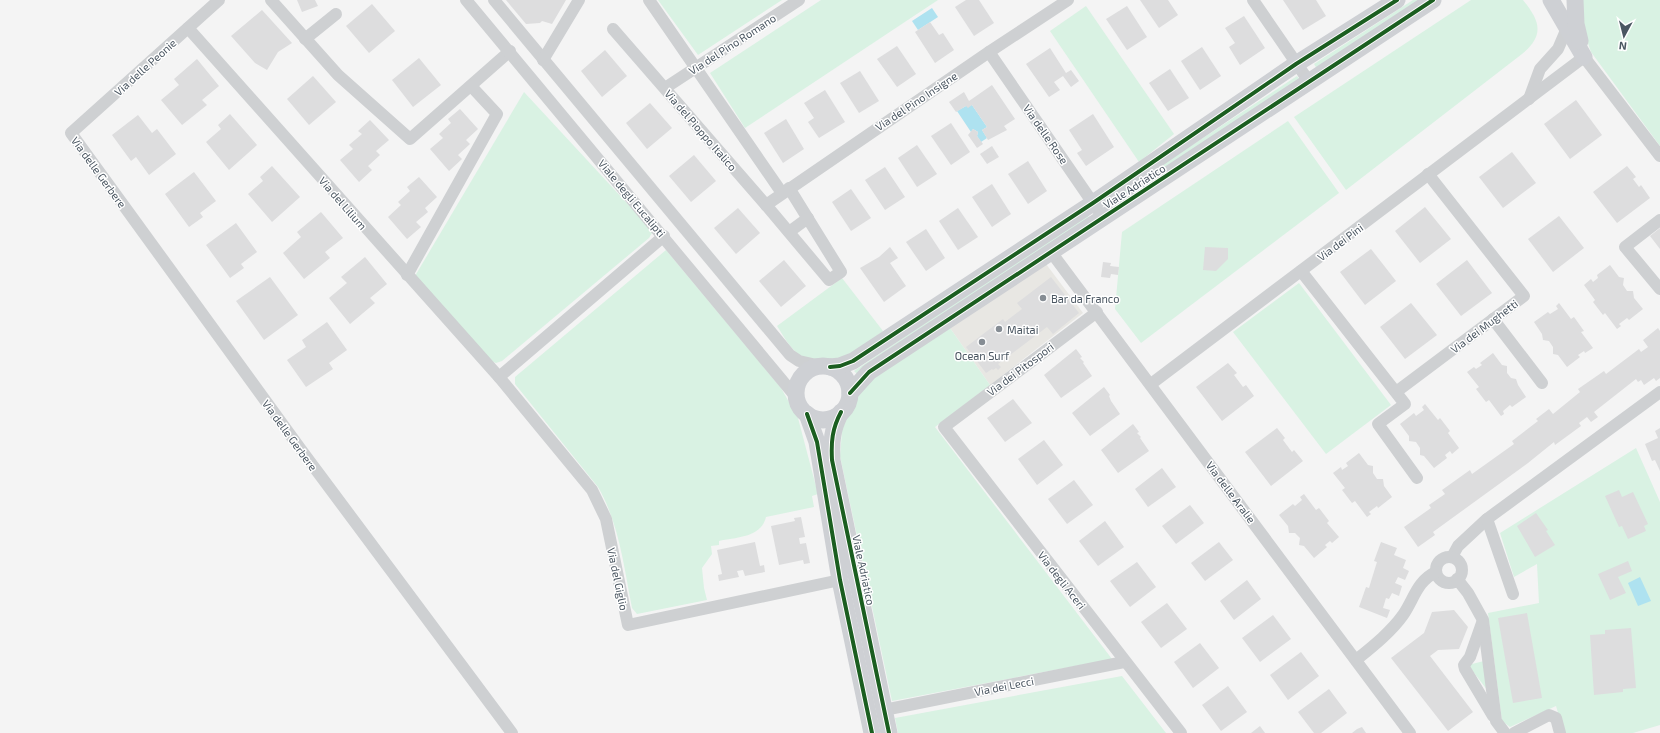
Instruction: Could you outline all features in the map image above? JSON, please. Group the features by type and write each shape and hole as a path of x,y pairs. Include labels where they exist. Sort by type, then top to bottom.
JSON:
{"street":[{"name":"Via delle Peonie","path":"71,134 219,0"},
{"path":"271,0 338,75 410,139 510,51"},
{"name":"Viale degli Eucalipti","path":"466,0 664,236 796,397"},
{"name":"Viale degli Eucalipti","path":"494,0 790,355 798,361 825,366"},
{"path":"543,60 579,0"},
{"name":"Via del Pioppo Italico","path":"613,29 829,280 841,272 808,218 786,191 695,68 649,0"},
{"name":"Via del Pino Romano","path":"665,88 799,0"},
{"name":"Via del Pino Insigne","path":"766,205 989,52 1068,0"},
{"path":"1253,0 1310,83"},
{"name":"Viale Adriatico","path":"825,366 840,366 853,361 1093,203 1296,64 1397,0"},
{"name":"Viale Adriatico","path":"850,393 869,372 1103,217 1310,83 1433,0"},
{"path":"1550,0 1584,57 1660,156"},
{"path":"1575,0 1576,24 1584,57"},
{"path":"306,38 336,14"},
{"name":"Via del Lilium","path":"188,28 499,377"},
{"path":"1528,99 1540,69 1558,49 1567,28"},
{"name":"Via delle Rose","path":"989,52 1103,217"},
{"name":"Via dei Pini","path":"1150,384 1584,57"},
{"path":"407,275 497,114 471,86"},
{"name":"Via delle Gerbere","path":"71,134 302,451 512,733"},
{"name":"Via dei Mughetti","path":"1396,392 1524,296 1428,174"},
{"path":"789,232 808,218"},
{"path":"1660,220 1625,247 1660,289"},
{"path":"499,377 664,236"},
{"name":"Via delle Aralie","path":"1051,252 1410,733"},
{"path":"1301,271 1405,404 1378,424 1417,478"},
{"name":"Via dei Pitospori","path":"944,426 1097,312"},
{"path":"1493,319 1542,383"},
{"path":"807,414 820,420 829,419 841,412 848,402 850,393 844,376 838,370 825,366 805,372 799,380 796,388 796,397 799,405 807,414 817,442 840,580 872,733"},
{"name":"Via del Giglio","path":"499,377 592,490 600,504 606,519 628,625 840,580"},
{"path":"1452,557 1460,565 1461,573 1453,582 1445,582 1438,577 1436,566 1441,560 1452,557 1458,546 1487,519 1660,392"},
{"name":"Viale Adriatico","path":"841,412 832,432 832,460 889,733"},
{"name":"Via degli Aceri","path":"944,426 1124,662 1181,733"},
{"path":"1487,519 1513,594"},
{"path":"1356,660 1379,640 1402,616 1419,585 1428,576 1436,572"},
{"path":"1457,579 1468,593 1483,620 1496,721"},
{"path":"1483,620 1470,657 1464,665 1496,721 1505,733"},
{"name":"Via dei Lecci","path":"884,710 1124,662"},
{"path":"1514,733 1549,715 1556,718 1560,733"}],"shaded area":[{"path":"1046,264 1083,313 990,385 950,328"}],"green space":[{"path":"658,0 782,0 698,55"},
{"path":"821,0 938,0 745,128 710,73"},
{"path":"1413,0 1422,0 1317,69 1314,64"},
{"path":"1471,0 1523,0 1533,15 1538,28 1534,40 1522,54 1346,190 1294,117"},
{"path":"1581,0 1660,0 1660,146 1591,52 1584,32"},
{"path":"1086,6 1174,134 1139,162 1050,31"},
{"path":"1297,76 1301,81 1107,208 1104,203"},
{"path":"524,92 650,228 652,233 649,238 502,361 496,363 491,361 415,276"},
{"path":"1288,121 1339,193 1141,343 1115,309 1122,232"},
{"path":"1087,214 1090,219 857,374 854,371"},
{"path":"666,250 781,388 798,418 818,494 812,496 814,507 766,517 763,524 754,533 719,541 719,545 711,546 712,554 702,568 707,600 637,614 632,608 616,530 598,487 515,384 515,377"},
{"path":"842,278 883,331 855,351 833,360 811,360 800,355 790,346 777,326"},
{"path":"1299,283 1391,405 1326,454 1233,332"},
{"path":"950,328 990,385 935,427 1112,659 892,701 840,456 842,431 847,411 869,381"},
{"path":"1636,448 1660,502 1660,725 1633,733 1564,733 1556,706 1510,727 1502,721 1488,613 1539,603 1537,564 1514,577 1500,533"},
{"path":"1484,661 1488,691 1468,665"},
{"path":"1122,676 1166,733 898,733 895,718"}],"water":[{"path":"932,8 938,17 918,30 912,21"},
{"path":"972,105 987,127 982,130 987,138 981,142 977,136 978,132 973,129 971,132 957,111 966,106"},
{"path":"1640,577 1651,601 1638,606 1628,583"}],"building":[{"path":"297,0 315,0 318,6 302,12"},
{"path":"506,0 566,0 552,24 542,21 540,23 526,24"},
{"path":"966,0 979,0 994,23 974,36 955,7"},
{"path":"1140,0 1168,0 1178,15 1159,28"},
{"path":"1283,0 1316,0 1326,16 1303,30"},
{"path":"372,4 395,31 369,53 346,26"},
{"path":"1127,6 1147,37 1127,50 1106,19"},
{"path":"262,10 292,43 278,52 267,70 255,63 231,36"},
{"path":"1244,16 1265,48 1240,65 1229,47 1235,43 1225,28"},
{"path":"930,22 939,35 943,33 954,50 935,63 915,32"},
{"path":"897,46 916,74 897,87 877,59"},
{"path":"1202,47 1221,76 1200,90 1181,61"},
{"path":"1050,48 1066,73 1071,70 1079,81 1071,87 1063,76 1054,82 1060,90 1049,97 1026,64"},
{"path":"605,50 627,76 602,97 581,71"},
{"path":"419,58 441,85 413,107 392,80"},
{"path":"197,59 219,86 202,100 207,105 182,125 161,100 179,85 174,79"},
{"path":"1170,69 1189,98 1168,111 1149,83"},
{"path":"860,71 879,101 859,113 840,83"},
{"path":"313,76 336,102 309,125 287,99"},
{"path":"992,85 1015,119 1004,126 1007,130 988,140 982,130 987,127 972,105 968,108 966,106 956,112 949,102 964,92 969,101"},
{"path":"825,90 845,122 819,138 808,122 814,118 804,103"},
{"path":"1576,100 1602,135 1570,159 1544,124"},
{"path":"650,103 672,128 647,149 626,123"},
{"path":"460,109 478,129 466,140 470,144 458,155 462,159 449,171 430,149 443,138 439,134 451,123 448,119"},
{"path":"230,114 257,145 229,170 206,142 221,129 218,125"},
{"path":"1093,114 1114,147 1086,166 1077,153 1082,150 1069,130"},
{"path":"138,115 152,133 157,129 176,154 149,175 136,157 131,161 112,135"},
{"path":"786,119 804,149 783,163 764,133"},
{"path":"370,120 389,140 376,151 380,155 368,166 372,170 359,182 340,160 353,149 349,145 362,134 358,131"},
{"path":"951,123 970,152 951,165 931,136"},
{"path":"973,129 978,132 977,136 983,144 977,148 968,135"},
{"path":"917,145 937,174 917,187 898,158"},
{"path":"992,146 999,157 987,164 980,154"},
{"path":"1512,152 1536,183 1503,208 1479,177"},
{"path":"694,155 716,181 691,202 669,176"},
{"path":"1028,161 1047,191 1028,204 1008,174"},
{"path":"272,166 300,197 272,222 248,194 263,181 260,177"},
{"path":"1627,166 1636,177 1633,179 1639,187 1641,185 1650,198 1617,223 1593,192"},
{"path":"885,167 905,197 885,210 865,180"},
{"path":"194,172 216,201 200,213 203,217 189,227 165,194"},
{"path":"419,177 437,197 425,208 428,212 416,222 421,227 407,239 388,217 401,205 398,202 410,191 407,187"},
{"path":"992,184 1011,214 992,227 972,197"},
{"path":"851,189 871,218 851,231 832,202"},
{"path":"1425,207 1451,239 1420,263 1395,231"},
{"path":"738,208 760,233 736,254 714,228"},
{"path":"958,208 978,237 958,250 939,221"},
{"path":"321,212 343,238 325,252 330,258 304,279 283,253 301,237 297,232"},
{"path":"1559,216 1584,248 1553,272 1528,239"},
{"path":"236,223 257,252 241,264 244,268 230,278 206,245"},
{"path":"1660,228 1660,249 1650,236"},
{"path":"926,229 945,258 926,271 906,242"},
{"path":"890,247 898,258 890,263 906,286 884,302 860,268 879,257"},
{"path":"1205,247 1228,248 1228,259 1216,271 1203,270"},
{"path":"1371,249 1396,281 1365,305 1340,272"},
{"path":"365,257 387,284 370,298 375,303 350,324 329,298 347,283 341,277"},
{"path":"784,260 806,286 781,307 759,281"},
{"path":"1467,260 1492,293 1461,316 1436,284"},
{"path":"1103,262 1111,263 1110,266 1119,267 1118,275 1111,274 1110,278 1101,277"},
{"path":"1610,265 1619,277 1624,278 1623,285 1627,291 1633,291 1634,298 1643,309 1629,320 1627,318 1619,324 1621,326 1617,329 1605,313 1603,315 1593,302 1595,300 1584,285 1591,279 1593,282 1598,278 1597,275"},
{"path":"270,277 298,315 264,340 236,301"},
{"path":"1051,277 1079,313 1053,334 1047,327 998,364 1001,367 998,370 996,368 993,370 992,369 986,373 966,347 1003,319 1005,322 1022,309 1017,303"},
{"path":"1411,303 1437,335 1405,359 1380,327"},
{"path":"1559,303 1571,319 1574,317 1584,331 1581,332 1593,348 1578,355 1580,357 1567,367 1558,355 1553,354 1553,347 1549,341 1543,340 1542,334 1534,322 1548,312 1550,314 1558,309 1556,306"},
{"path":"327,322 347,350 329,363 333,369 306,387 287,360 306,347 302,340"},
{"path":"1658,328 1660,331 1660,378 1656,381 1654,378 1644,385 1641,380 1638,382 1636,379 1594,412 1598,417 1591,422 1587,417 1579,423 1581,426 1555,445 1554,442 1528,463 1433,532 1435,535 1418,547 1404,527 1431,508 1429,505 1445,494 1442,490 1470,470 1472,474 1514,444 1512,441 1538,421 1536,419 1549,409 1553,414 1580,392 1578,389 1604,371 1606,374 1639,349 1641,352 1648,347 1643,340"},
{"path":"1076,349 1092,376 1061,398 1044,375"},
{"path":"1493,353 1502,365 1507,366 1507,373 1511,378 1516,379 1526,397 1512,407 1510,405 1503,411 1504,414 1501,416 1489,400 1486,402 1476,389 1479,387 1467,372 1474,367 1476,369 1482,365 1480,363"},
{"path":"1228,363 1237,373 1234,375 1243,387 1246,385 1254,396 1222,421 1196,387"},
{"path":"1104,387 1120,414 1090,436 1072,413"},
{"path":"1013,399 1032,423 1005,442 987,418"},
{"path":"1425,404 1438,420 1440,418 1450,431 1448,433 1459,448 1452,454 1450,451 1445,455 1447,458 1434,468 1424,456 1420,455 1420,448 1416,442 1409,441 1409,436 1400,424 1414,413 1416,416 1424,410 1422,407"},
{"path":"1133,424 1149,451 1118,473 1101,450"},
{"path":"1277,428 1285,438 1283,440 1292,452 1294,450 1303,461 1271,486 1245,452"},
{"path":"1660,428 1660,471 1655,460 1652,461 1645,444 1658,438 1655,431"},
{"path":"1044,440 1063,465 1037,485 1018,459"},
{"path":"1359,453 1368,465 1373,466 1373,473 1377,479 1383,479 1384,486 1392,497 1378,508 1377,506 1369,512 1371,514 1367,517 1355,501 1352,503 1342,490 1345,488 1333,473 1341,467 1342,470 1348,466 1346,463"},
{"path":"1162,468 1176,487 1148,507 1135,489"},
{"path":"1074,480 1093,505 1067,524 1048,499"},
{"path":"1619,490 1622,497 1633,492 1648,524 1644,526 1646,531 1628,539 1622,526 1619,527 1605,496"},
{"path":"1304,494 1316,510 1319,508 1329,521 1327,523 1339,537 1332,543 1330,541 1325,545 1327,547 1314,558 1304,546 1299,545 1300,538 1295,533 1289,533 1288,526 1279,515 1293,504 1295,506 1302,500 1300,497"},
{"path":"1190,505 1204,523 1176,544 1162,526"},
{"path":"1536,513 1548,530 1546,531 1555,545 1535,557 1517,526"},
{"path":"801,517 805,537 799,538 800,544 806,543 810,563 804,564 803,560 779,565 771,526 795,521 794,518"},
{"path":"1105,521 1124,547 1098,566 1079,541"},
{"path":"755,542 760,566 764,565 765,572 745,576 743,570 737,571 739,577 719,581 718,575 722,574 717,550"},
{"path":"1219,542 1233,560 1205,581 1191,563"},
{"path":"1381,542 1397,548 1394,555 1406,560 1403,568 1409,571 1405,580 1398,577 1395,583 1402,586 1399,596 1392,593 1389,599 1386,598 1383,608 1390,610 1387,618 1359,607 1366,587 1369,588 1377,562 1374,561"},
{"path":"1628,561 1632,571 1618,577 1626,593 1610,600 1598,574"},
{"path":"1137,562 1156,587 1130,607 1110,581"},
{"path":"1247,580 1261,599 1234,620 1220,601"},
{"path":"1167,603 1187,629 1161,648 1141,622"},
{"path":"1454,610 1468,627 1459,649 1438,650 1430,656 1473,712 1448,731 1391,658 1424,633 1432,612"},
{"path":"1527,613 1542,698 1513,703 1498,618"},
{"path":"1273,615 1291,639 1260,662 1242,638"},
{"path":"1631,628 1636,688 1623,689 1623,692 1594,695 1590,635 1605,634 1605,630"},
{"path":"1200,643 1219,668 1193,688 1174,662"},
{"path":"1301,652 1319,676 1288,700 1270,675"},
{"path":"1228,686 1247,712 1221,731 1202,705"},
{"path":"1329,689 1347,713 1321,733 1314,733 1298,712"},
{"path":"1260,726 1265,733 1251,733"},
{"path":"1362,727 1366,733 1352,733 1357,729"}],"cycle path":[{"path":"830,367 840,366 853,361 1093,203 1296,64 1397,0"},
{"path":"850,393 869,372 1433,0"},
{"path":"841,412 833,436 832,460 889,733"},
{"path":"807,414 817,442 840,580 872,733"}],"place":[{"name":"Bar da Franco","path":"1043,298"},
{"name":"Maitai","path":"999,329"},
{"name":"Ocean Surf","path":"982,342"}]}
